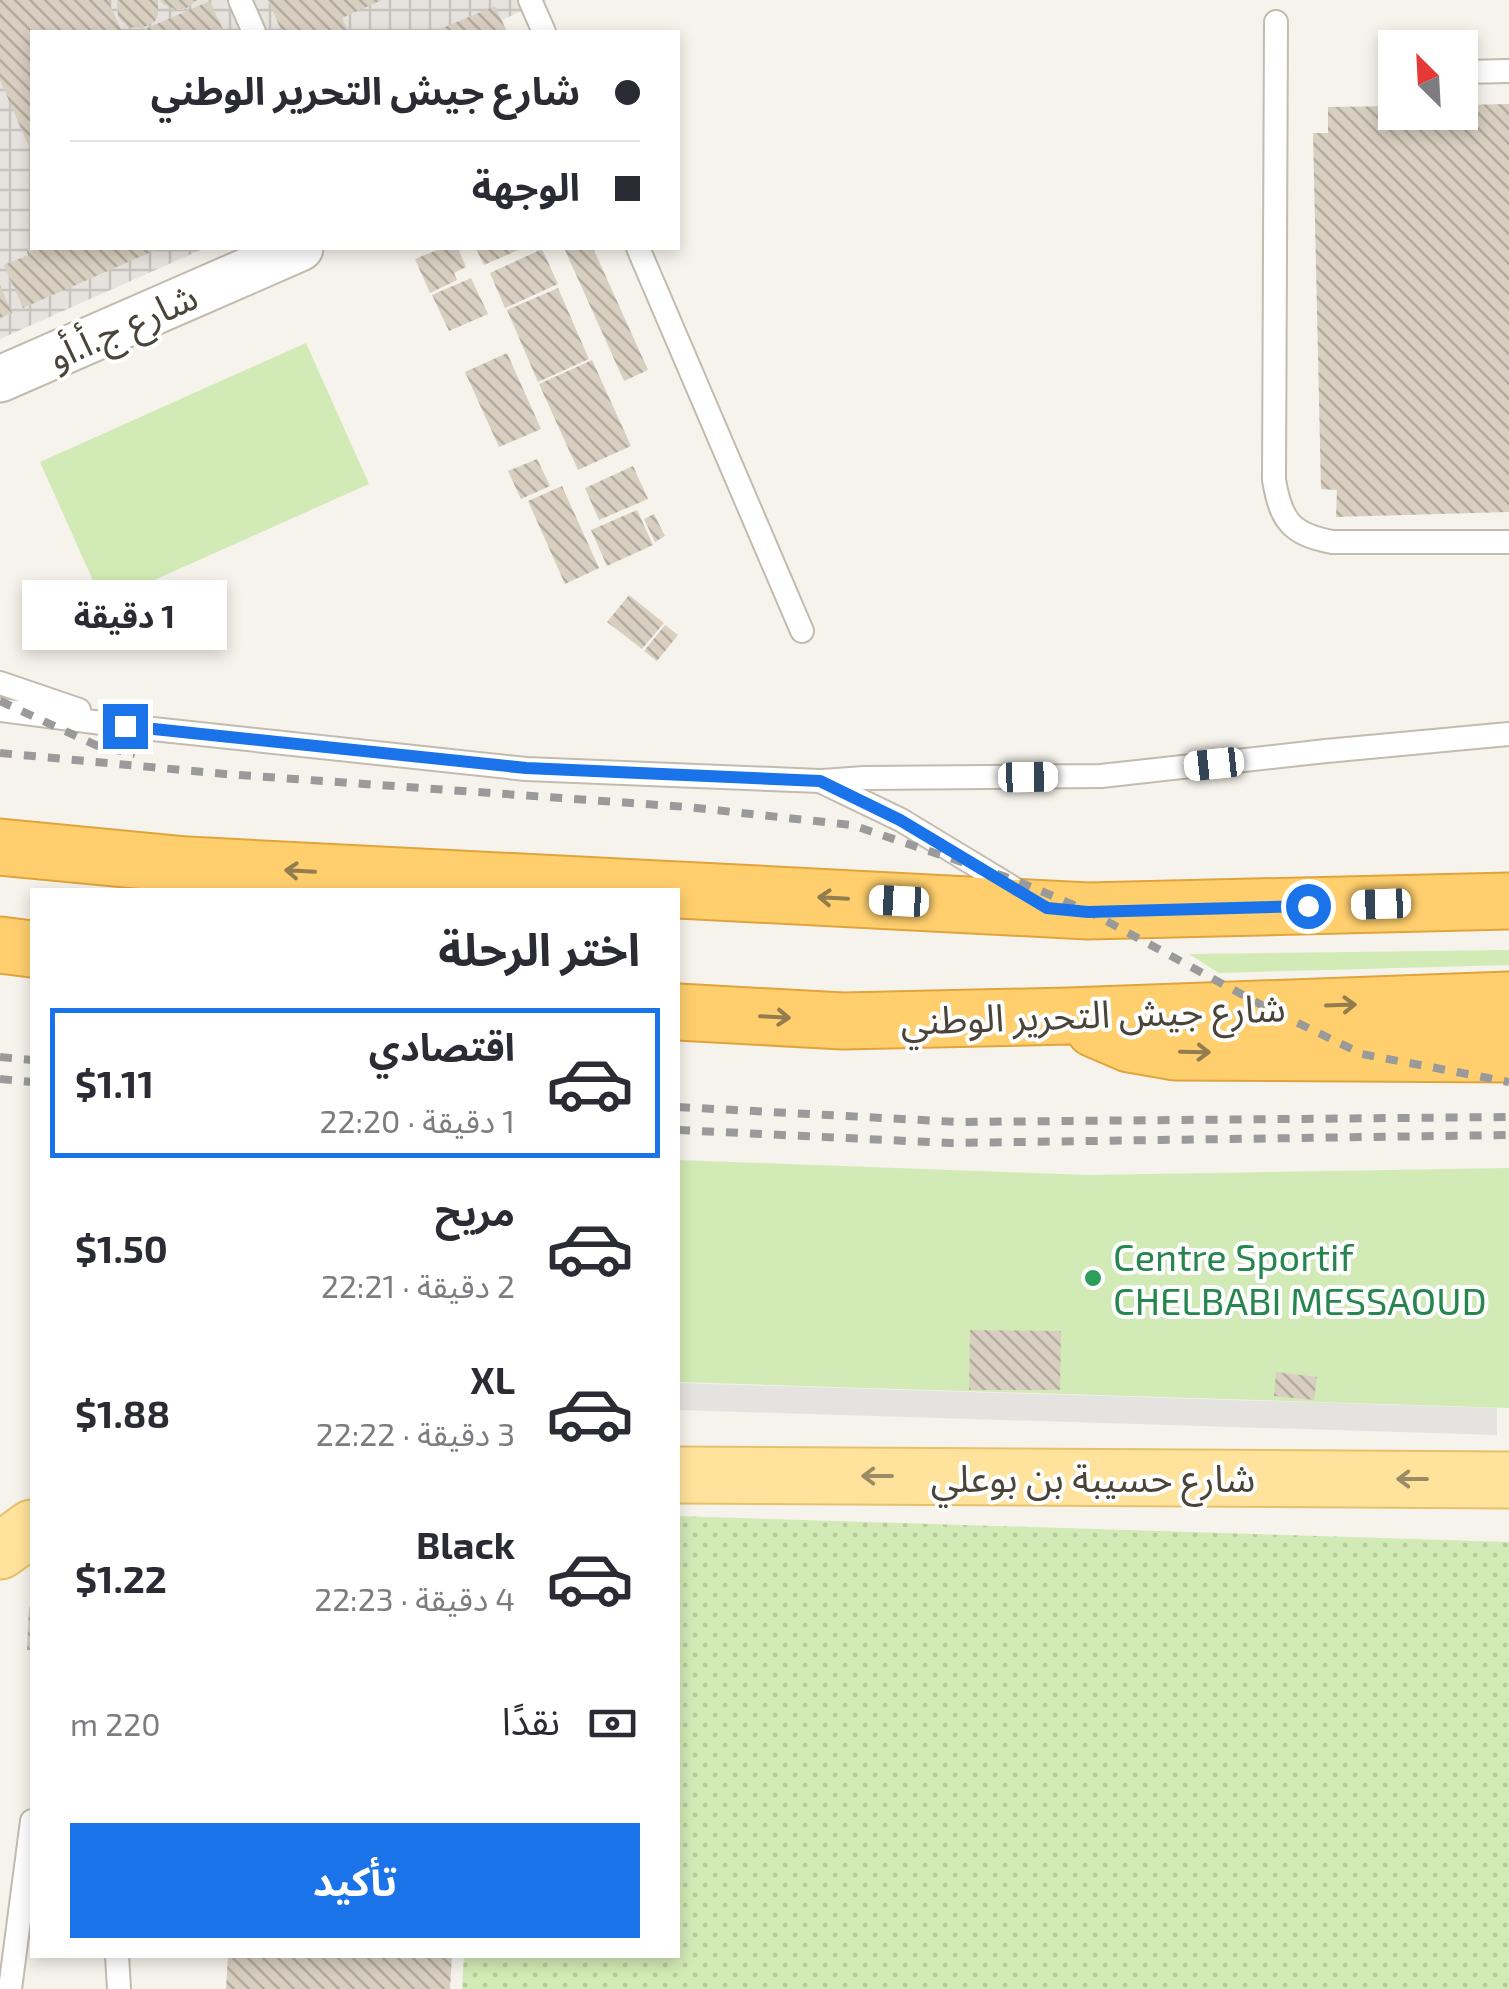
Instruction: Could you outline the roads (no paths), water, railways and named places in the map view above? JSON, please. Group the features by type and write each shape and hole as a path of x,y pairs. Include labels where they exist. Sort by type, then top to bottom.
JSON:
{"highway":[{"path":"0,847 187,865 638,888"},
{"path":"680,890 1088,912 1503,900"},
{"path":"0,945 30,949"},
{"path":"0,982 30,982"},
{"name":"شارع جيش التحرير الوطني","path":"680,1012 843,1022 1509,1000"},
{"path":"1069,1016 1129,1044 1175,1052 1509,1054"}],"main road":[{"name":"شارع حسيبة بن بوعلي","path":"680,1475 1509,1480"}],"street":[{"name":"شارع ج.أ.أو","path":"0,379 295,250"}],"lane":[{"path":"240,0 253,30"},
{"path":"530,0 543,30"},
{"path":"1276,22 1274,480 1278,506 1290,524 1310,538 1332,542 1509,542"},
{"path":"1478,71 1509,70"},
{"path":"639,250 802,630"},
{"path":"0,683 125,726"},
{"path":"0,710 526,768 820,781 1101,776 1509,734"},
{"path":"820,781 900,820 1047,908"},
{"path":"14,1985 30,1839"},
{"path":"117,1987 118,1958"}],"railway":[{"path":"0,701 98,746 135,754"},
{"path":"0,753 225,774 687,807 852,825 1015,880 1088,911 1267,1008 1362,1054 1509,1082"},
{"path":"0,1057 30,1060"},
{"path":"0,1079 30,1082"},
{"path":"680,1107 958,1122 1509,1117"},
{"path":"680,1130 950,1143 1509,1135"}],"place":[{"name":"Centre Sportif CHELBABI MESSAOUD","path":"1093,1278"}]}
